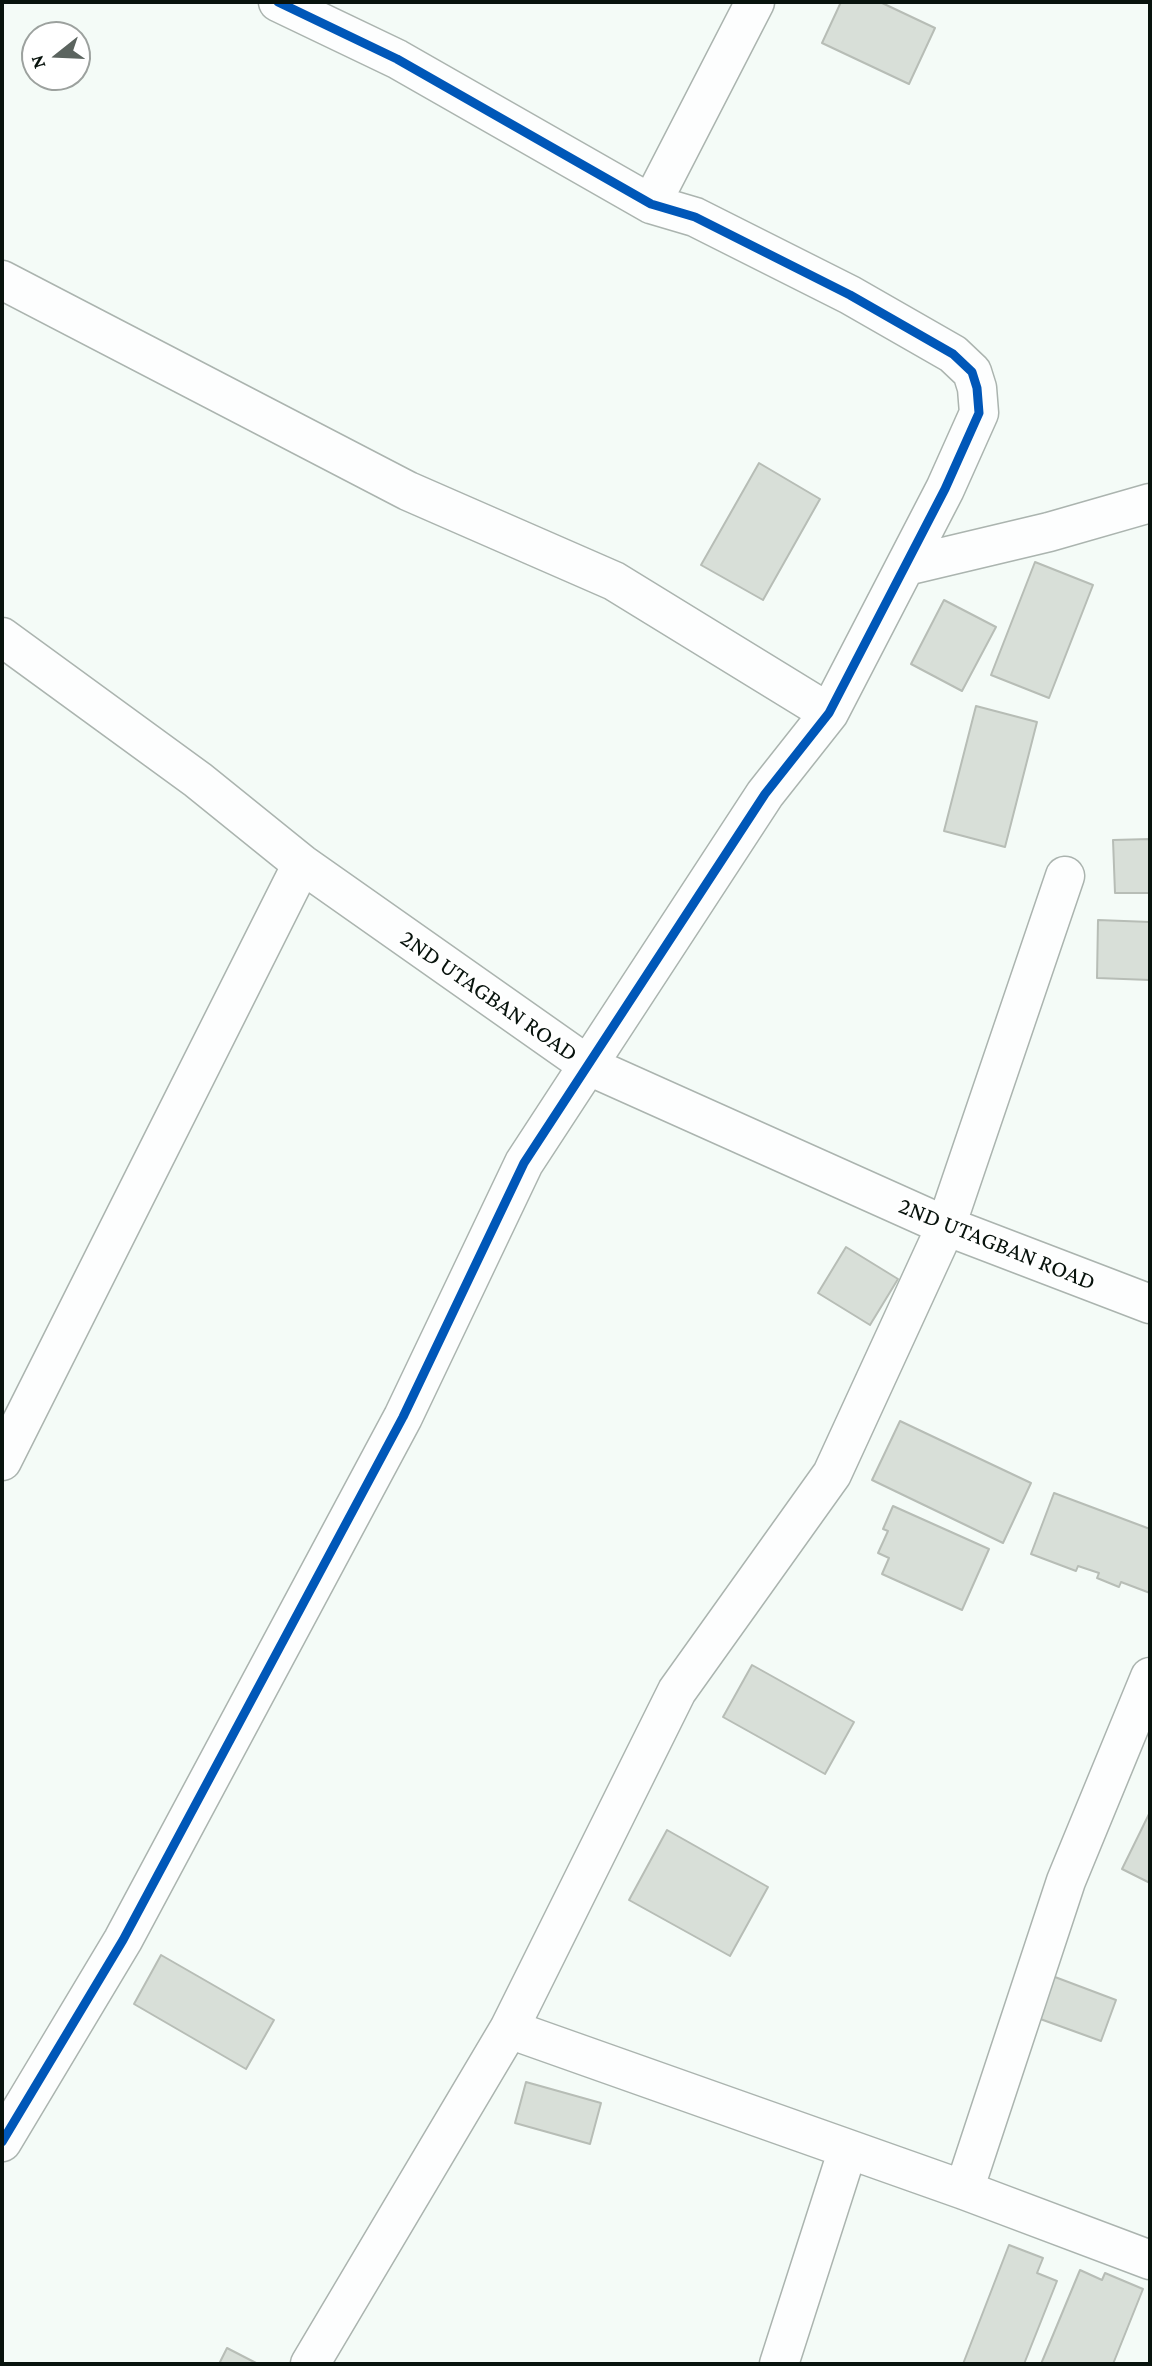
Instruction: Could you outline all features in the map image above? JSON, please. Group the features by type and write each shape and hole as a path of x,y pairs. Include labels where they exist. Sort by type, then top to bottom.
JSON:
{"street":[{"path":"2,2142 123,1940 377,1465 524,1163 765,794 829,713 945,489 979,413 977,388 972,372 953,354 850,295 695,217 651,204 397,60 278,2"},
{"path":"651,204 755,2"},
{"path":"2,280 408,491 614,581 829,713"},
{"path":"906,566 1049,533 1150,503"},
{"name":"2ND UTAGBAN ROAD","path":"2,637 198,780 302,864 589,1066 946,1226 1150,1304"},
{"path":"2,1461 302,864"},
{"path":"310,2364 509,2029 677,1690 832,1474 946,1226 1065,876"},
{"path":"964,2190 1066,1881 1150,1677"},
{"path":"509,2029 964,2190 1150,2260"},
{"path":"779,2364 848,2149"}],"building":[{"path":"841,2 880,2 935,28 909,84 822,43"},
{"path":"759,463 820,499 763,600 701,565"},
{"path":"1035,562 1093,585 1049,698 991,675"},
{"path":"944,600 996,627 962,691 911,664"},
{"path":"976,706 1037,722 1005,847 944,831"},
{"path":"1150,839 1150,893 1115,893 1113,840"},
{"path":"1098,920 1150,922 1150,980 1097,978"},
{"path":"846,1247 898,1279 870,1325 818,1293"},
{"path":"900,1421 1031,1483 1003,1543 872,1480"},
{"path":"1054,1493 1150,1529 1150,1593 1121,1582 1119,1587 1097,1578 1099,1573 1078,1566 1076,1571 1031,1554"},
{"path":"893,1506 989,1549 962,1610 882,1574 889,1558 878,1553 888,1531 883,1529"},
{"path":"752,1665 854,1722 825,1774 723,1717"},
{"path":"1150,1812 1150,1883 1122,1869"},
{"path":"667,1830 768,1887 730,1956 629,1900"},
{"path":"161,1955 274,2020 246,2069 134,2004"},
{"path":"1047,1974 1116,2000 1101,2041 1032,2016"},
{"path":"526,2082 601,2103 590,2144 515,2123"},
{"path":"1009,2245 1043,2258 1037,2273 1057,2281 1024,2364 963,2364"},
{"path":"1080,2270 1102,2280 1105,2273 1143,2289 1113,2364 1041,2364"},
{"path":"227,2348 258,2364 219,2364"}],"cycle path":[{"path":"2,2142 123,1940 403,1417 524,1163 765,794 829,713 945,489 979,413 977,388 972,372 953,354 850,295 695,217 651,204 397,59 278,2"}]}
